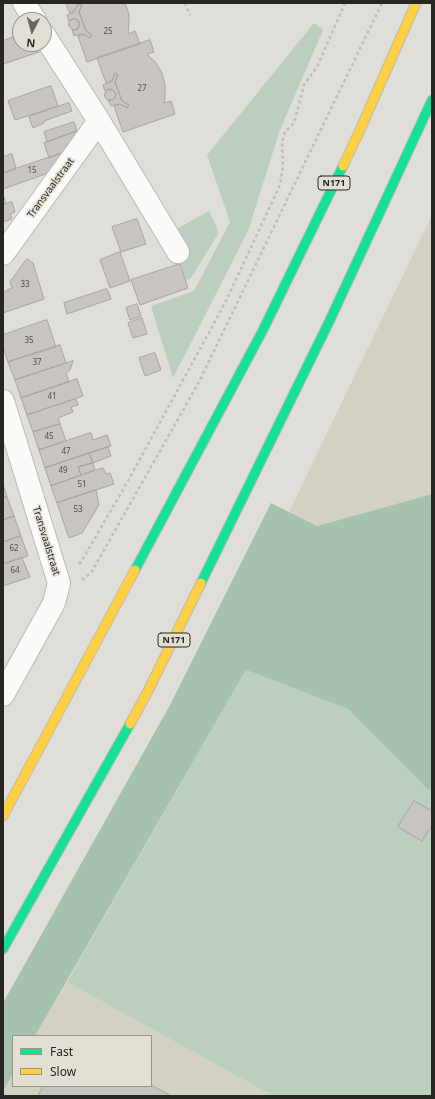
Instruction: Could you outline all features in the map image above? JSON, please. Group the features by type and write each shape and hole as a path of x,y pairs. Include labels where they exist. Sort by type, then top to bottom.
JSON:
{"highway":[{"name":"N171","path":"3,816 263,330 360,130 416,3"},
{"name":"N171","path":"3,949 147,693 329,322 432,100"}],"street":[{"path":"24,3 30,12"},
{"path":"52,48 99,121 178,252"},
{"name":"Transvaalstraat","path":"3,254 99,121"},
{"name":"Transvaalstraat","path":"3,401 56,593"},
{"path":"3,695 56,593"}],"path":[{"path":"186,3 190,15"},
{"path":"56,593 81,562 128,481 224,303 280,185 283,166 282,143 285,132 294,122 304,85 317,67 345,3"},
{"path":"56,593 91,573 199,382 382,3"}],"shaded area":[{"path":"432,215 432,494 317,526 289,512"},
{"path":"67,982 273,1096 3,1096 3,1091 12,1076 12,1087 152,1087 152,1035 36,1035"}],"green space":[{"path":"314,23 323,30 280,130 248,231 173,378 151,306 194,291 230,222 207,155"},
{"path":"209,211 216,225 218,234 191,278 186,281 180,264 187,253 187,245 178,228"},
{"path":"432,494 432,789 427,789 348,709 246,670 36,1035 12,1035 12,1076 3,1091 3,1003 170,705 271,503 317,526"},
{"path":"246,670 348,709 427,789 432,789 432,1096 273,1096 67,982"}],"building":[{"path":"66,3 125,3 129,14 128,34 135,31 140,44 87,62 78,36 83,34 90,38 92,35 86,31 79,12 82,5 78,4 75,10 70,13"},
{"path":"78,4 82,5 79,12 86,31 92,35 90,38 83,34 74,36 72,30 78,29 79,22 75,19 69,21 67,15 74,12 73,11"},
{"path":"74,18 78,20 80,24 78,28 74,30 70,28 68,24 70,20"},
{"path":"12,38 12,52 39,52 3,64 3,41"},
{"path":"150,40 154,52 147,54 156,63 162,73 165,85 164,103 171,101 175,114 123,132 114,106 120,104 127,108 129,105 122,101 115,82 118,75 115,73 112,81 106,83 97,58"},
{"path":"115,73 118,75 115,82 122,101 129,105 127,108 120,104 111,106 108,100 112,100 114,98 116,95 115,92 111,89 105,91 103,85 112,81"},
{"path":"51,86 58,106 15,120 8,101"},
{"path":"110,89 114,91 116,95 114,99 110,101 106,99 104,95 106,91"},
{"path":"69,103 72,111 44,121 44,123 33,128 29,117"},
{"path":"74,122 77,131 47,142 44,132"},
{"path":"77,131 78,134 65,152 49,158 44,143"},
{"path":"65,152 51,172 3,189 3,173"},
{"path":"12,154 16,169 3,173 3,157"},
{"path":"3,194 6,204 3,205"},
{"path":"12,202 15,212 10,214 12,219 3,222 3,205"},
{"path":"137,219 146,244 121,252 112,227"},
{"path":"120,252 130,281 110,288 100,260"},
{"path":"27,259 33,263 44,299 3,313 3,292 12,288 10,282"},
{"path":"180,264 188,288 140,305 131,280"},
{"path":"107,289 111,299 67,314 64,303"},
{"path":"137,304 141,316 130,320 126,308"},
{"path":"142,318 147,334 133,338 128,323"},
{"path":"47,320 56,347 8,362 3,347 3,335"},
{"path":"60,345 66,363 15,380 8,362"},
{"path":"155,353 161,370 145,376 139,358"},
{"path":"73,361 70,370 66,373 69,382 21,398 15,380"},
{"path":"77,379 83,396 27,415 21,398"},
{"path":"76,399 78,405 71,407 73,412 58,418 60,424 33,432 27,415"},
{"path":"60,424 66,441 39,450 33,432"},
{"path":"91,433 93,440 107,435 111,446 45,468 39,450"},
{"path":"108,447 111,456 93,463 89,453"},
{"path":"89,453 93,463 78,467 81,475 51,486 45,468"},
{"path":"93,463 95,470 81,475 78,467"},
{"path":"103,468 106,474 110,473 114,484 57,503 51,486"},
{"path":"3,484 7,497 3,498"},
{"path":"96,490 99,505 82,533 69,538 57,503"},
{"path":"7,497 14,516 3,520 3,498"},
{"path":"14,516 21,536 3,542 3,520"},
{"path":"21,536 28,556 3,564 3,542"},
{"path":"22,558 30,577 3,586 3,564"},
{"path":"414,801 432,811 432,825 422,841 398,827"},
{"path":"152,1086 171,1096 38,1096 42,1087 152,1087"}],"traffic: fast":[{"path":"201,583 329,322 432,100"},
{"path":"135,570 263,330 343,166"},
{"path":"3,949 130,724"}],"traffic: slow":[{"path":"343,166 416,3"},
{"path":"3,816 135,570"},
{"path":"130,724 147,693 201,583"}]}
